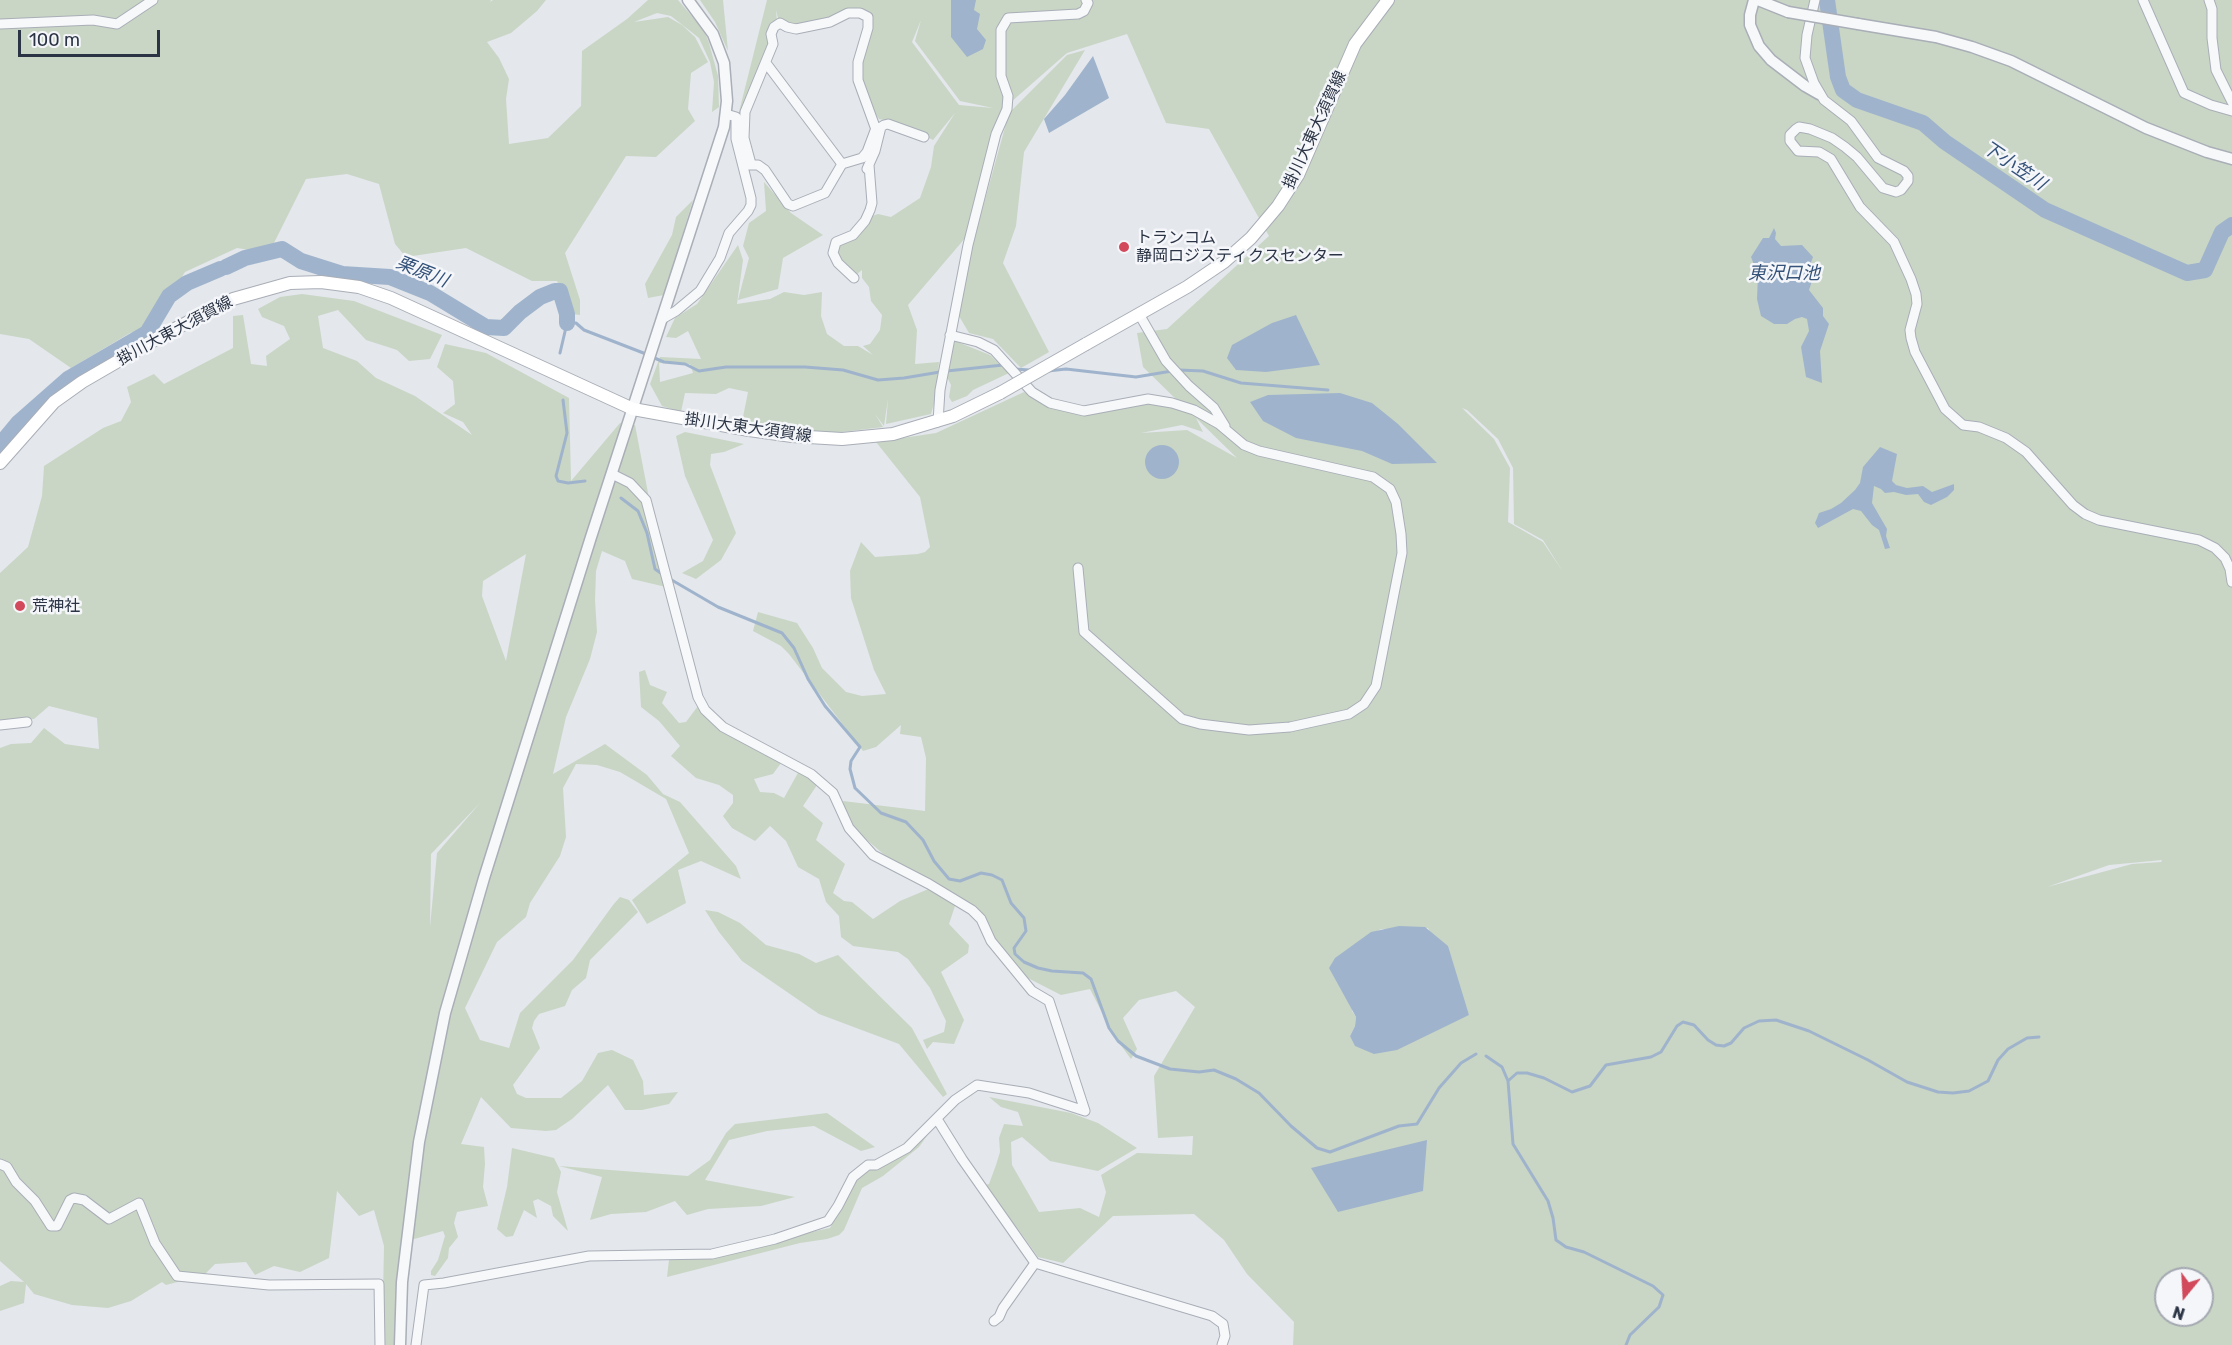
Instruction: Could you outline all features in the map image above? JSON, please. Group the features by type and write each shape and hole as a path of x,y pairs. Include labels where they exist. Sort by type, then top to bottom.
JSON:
{"main road":[{"name":"掛川大東大須賀線","path":"0,463 54,402 82,382 163,335 233,299 290,283 321,282 359,288 391,298 633,409 781,435 842,439 893,434 953,417 1000,393 1187,287 1224,262 1251,238 1278,206 1298,175 1355,44 1388,0"}],"street":[{"path":"0,24 93,20 117,24 153,0"},
{"path":"400,1345 404,1261 419,1142 445,1013 484,878 720,141 726,114 724,63 713,34 688,0"},
{"path":"938,422 940,390 972,230 996,134 1007,109 1008,96 1001,76 1001,30 1008,18 1078,15 1084,11 1088,3 1086,0"},
{"path":"1820,94 1804,86 1759,46 1750,25 1750,15 1756,0 1788,12 1935,37 1972,47 2011,61 2146,128 2207,152 2232,159"},
{"path":"1815,0 1807,35 1805,58 1814,83 1824,100 1851,121 1878,158 1904,171 1908,176 1908,181 1901,190 1889,191 1876,182 1857,157 1832,138 1810,129 1799,127 1790,135 1792,146 1798,151 1819,152 1831,159 1853,198 1894,242 1916,294 1917,303 1910,330 1913,345 1946,409 1963,425 2006,438 2020,447 2073,505 2085,514 2099,520 2199,540 2215,548 2225,558 2230,568 2232,582"},
{"path":"2143,0 2184,93 2232,111"},
{"path":"2209,0 2212,9 2212,38 2216,70 2232,102"},
{"path":"662,319 690,301 700,291 720,258 729,233 748,212 751,198 743,124 745,112 773,44 771,34 774,27 780,23 796,28 830,22 848,13 865,14 868,17 868,28 858,62 858,80 877,132 877,145 865,174 865,189"},
{"path":"766,63 842,164"},
{"path":"726,114 736,117 736,139 747,166"},
{"path":"747,166 765,170 788,204 793,206 825,193 842,164 862,158 881,127 888,124 924,137"},
{"path":"854,278 838,263 833,253 836,242 853,235 865,221 870,210 872,203 869,165"},
{"path":"1139,314 1166,361 1214,408 1230,433"},
{"path":"950,335 978,342 994,350 1032,392 1050,403 1084,411 1148,399 1172,403 1194,410 1219,424 1244,445 1259,451 1372,477 1390,489 1396,502 1401,534 1401,553 1376,686 1364,704 1349,714 1290,727 1249,730 1200,724 1182,719 1084,632 1078,568"},
{"path":"416,1345 424,1284 444,1283 589,1256 712,1254 732,1251 828,1221 852,1177 868,1165 876,1164 908,1148 955,1100 977,1085 1029,1093 1084,1111 1049,1001 1032,991 1010,965 991,942 981,919 972,910 873,855 849,828 832,793 811,774 723,727 705,710 698,697 646,500 630,483 612,474"},
{"path":"0,725 27,722"},
{"path":"937,1119 962,1160 1035,1263 1212,1316 1223,1324 1225,1336 1222,1345"},
{"path":"0,1164 7,1167 16,1182 35,1201 51,1226 57,1226 70,1200 74,1198 84,1200 109,1219 139,1203 155,1243 177,1276 269,1285 379,1284 380,1345"},
{"path":"994,1321 1035,1263"}],"green space":[{"path":"0,0 491,0 490,2 493,0 546,0 537,11 511,33 487,42 499,58 509,79 506,99 509,144 548,138 581,106 582,51 627,19 648,0 678,0 704,30 709,43 718,76 719,107 712,112 714,82 710,62 699,38 671,16 657,13 634,22 668,17 682,25 695,37 708,62 691,73 688,109 695,121 656,157 626,156 565,253 580,300 580,315 572,314 557,281 532,281 466,248 406,257 395,244 379,184 347,174 306,179 269,253 237,248 185,272 149,328 130,333 71,368 29,339 0,334"},
{"path":"700,0 723,0 728,51 715,22"},
{"path":"767,0 2232,0 2232,1345 1293,1345 1294,1322 1247,1274 1224,1240 1194,1214 1113,1216 1063,1263 1038,1257 982,1186 989,1184 996,1165 1000,1152 999,1138 1004,1124 1023,1126 1018,1112 1001,1107 989,1097 1071,1113 1098,1123 1137,1148 1098,1171 1050,1161 1022,1137 1011,1142 1012,1165 1039,1212 1080,1208 1099,1217 1106,1192 1101,1175 1137,1153 1192,1155 1193,1136 1158,1138 1154,1076 1195,1007 1176,991 1139,1000 1123,1018 1137,1049 1131,1059 1114,1036 1090,989 1061,995 1024,976 999,952 988,925 894,863 847,823 843,801 925,811 926,758 921,737 900,734 901,725 876,747 863,751 789,654 781,646 753,631 758,612 797,623 813,648 822,668 846,692 862,696 886,694 874,670 851,598 850,571 861,542 875,557 918,554 930,547 920,497 876,442 936,433 1024,392 1050,403 1084,411 1155,400 1183,406 1143,367 1137,333 1167,329 1269,236 1209,129 1166,123 1127,34 1067,53 1003,109 972,230 908,305 917,330 915,364 939,362 935,400 931,414 886,424 888,399 884,426 875,414 883,427 842,432 813,432 742,422 748,392 729,388 716,394 685,393 681,412 662,406 650,384 660,357 701,359 688,331 676,338 666,337 675,318 697,304 738,245 743,260 737,304 770,299 784,292 804,295 822,292 821,316 827,334 844,346 858,346 873,355 863,346 870,344 880,330 882,315 871,301 869,287 862,278 862,270 856,275 838,263 835,244 855,232 866,218 878,214 891,217 920,198 931,167 934,146 955,113 933,140 900,123 879,119 870,106 860,66 870,35 860,13 787,27 778,18 776,10 777,22 772,46 745,112 736,124","holes":["921,20 915,41 960,101 993,108 959,105 912,42","659,363 690,364 693,373 660,382","1462,408 1498,439 1513,468 1514,524 1543,540 1563,572 1543,542 1508,522 1510,468 1494,439","1196,418 1237,458 1187,430 1141,433 1182,425 1203,432","2162,860 2161,862 2132,864 2047,887 2109,865","1428,928 1469,1015 1350,1036 1356,1017 1352,1011 1377,931"]},
{"path":"1085,50 1024,152 1016,226 1003,263 1049,352 1021,368 993,339 969,333 959,316 970,254 1009,113 1067,55"},
{"path":"764,182 791,213 823,235 783,258 778,289 738,300 749,258 743,246 749,223 766,211"},
{"path":"693,200 664,295 648,298 645,284 672,235 676,217"},
{"path":"302,294 354,301 442,335 430,359 409,361 397,350 366,340 338,310 318,316 323,348 357,361 376,378 415,396 472,435 463,422 443,413 455,404 453,381 437,367 445,344 486,353 569,398 571,481 620,423 635,425 666,587 632,579 625,561 602,551 596,571 597,632 590,659 566,717 553,774 605,744 647,775 663,794 680,802 736,866 741,879 701,861 678,870 686,903 647,924 632,900 689,853 666,799 620,772 597,765 576,764 563,788 566,837 560,856 530,903 526,917 497,942 465,1008 480,1040 509,1048 520,1013 573,960 620,897 629,900 638,912 590,960 586,978 572,990 565,1006 539,1014 534,1021 532,1028 540,1048 513,1085 517,1094 526,1098 561,1098 582,1081 598,1053 612,1050 633,1060 643,1081 644,1095 678,1092 669,1104 642,1110 625,1110 608,1085 572,1119 556,1130 546,1131 511,1128 481,1097 461,1144 484,1147 483,1187 488,1206 457,1212 454,1223 458,1237 449,1248 448,1258 435,1276 431,1275 431,1271 438,1260 445,1236 443,1231 403,1242 394,1345 382,1345 384,1246 374,1210 359,1216 337,1191 329,1258 300,1272 274,1266 255,1275 246,1262 215,1264 204,1275 166,1285 162,1282 131,1301 108,1308 72,1305 34,1294 26,1284 24,1303 0,1311 0,1286 11,1281 24,1282 0,1261 0,748 11,744 31,743 44,728 65,744 99,749 97,718 49,706 34,719 0,722 0,573 28,547 42,496 44,466 103,428 121,421 131,402 127,387 154,374 164,384 233,348 233,316 243,315 251,364 267,366 266,356 290,339 284,326 262,317 258,309 280,297","holes":["526,554 506,661 482,596 483,581","480,803 437,853 430,927 431,854"]},
{"path":"955,341 990,355 1009,373 952,402 949,397 951,385 946,375"},
{"path":"685,432 744,444 724,452 711,454 710,465 736,533 721,560 696,579 682,573 703,561 713,540 685,476 676,436"},
{"path":"645,670 650,685 667,692 662,703 679,723 686,722 698,706 723,728 781,763 773,774 754,779 760,792 774,793 784,798 799,771 817,785 803,806 823,823 816,840 845,864 833,893 844,901 852,902 873,919 900,901 931,888 956,903 949,924 969,945 968,953 941,972 964,1020 954,1044 933,1042 927,1049 923,1040 944,1032 946,1021 930,988 908,959 898,952 853,946 841,937 839,916 826,902 819,879 798,867 786,841 770,826 755,841 732,828 723,816 733,803 733,795 719,785 696,778 671,756 680,746 659,721 641,707 639,672"},
{"path":"705,910 718,912 740,923 766,945 799,954 816,963 838,955 912,1028 947,1094 943,1097 899,1044 819,1014 742,961"},
{"path":"827,1113 875,1147 861,1151 814,1126 767,1131 729,1140 705,1180 795,1197 761,1206 708,1209 687,1215 675,1201 646,1212 611,1214 590,1220 602,1177 559,1166 688,1176 710,1160 726,1133 735,1124"},
{"path":"933,1127 919,1147 883,1176 862,1188 844,1230 839,1235 667,1277 669,1260 717,1258 787,1237 830,1228 855,1178 903,1153"},
{"path":"512,1148 554,1158 561,1172 557,1192 568,1231 553,1216 551,1206 538,1199 533,1201 537,1218 524,1210 513,1236 506,1237 497,1229 507,1187"}],"water":[{"path":"951,0 976,0 974,10 980,14 977,29 986,40 983,49 967,57 951,37"},
{"path":"1093,56 1109,98 1049,133 1044,119 1065,95"},
{"name":"東沢口池","path":"1774,228 1775,239 1781,246 1802,245 1813,257 1810,265 1814,275 1809,290 1823,308 1823,316 1829,324 1820,351 1822,383 1806,377 1801,347 1809,331 1807,319 1802,317 1787,324 1774,324 1761,316 1757,299 1758,275 1751,257 1763,238 1769,238"},
{"path":"1296,315 1320,365 1266,372 1236,370 1227,358 1232,345 1272,323"},
{"path":"1340,393 1372,403 1398,424 1437,463 1392,464 1362,451 1296,438 1263,421 1250,402 1268,395"},
{"path":"1162,445 1174,450 1179,462 1174,474 1162,479 1150,474 1145,462 1150,450"},
{"path":"1880,447 1897,454 1892,481 1896,485 1907,488 1923,486 1932,492 1954,484 1954,490 1947,497 1931,505 1924,502 1918,494 1885,493 1874,486 1872,503 1887,529 1886,536 1890,548 1885,549 1879,530 1861,511 1853,509 1818,528 1815,523 1819,513 1841,503 1855,490 1860,483 1863,467"},
{"path":"1399,926 1425,927 1448,946 1469,1015 1397,1050 1374,1054 1355,1046 1350,1036 1356,1017 1329,968 1335,958 1371,932"},
{"path":"1427,1140 1423,1191 1338,1212 1311,1168"}],"waterway":[{"name":"下小笠川","path":"1827,0 1838,77 1843,90 1857,100 1923,123 1945,142 2045,210 2187,273 2205,270 2222,232 2232,225"},
{"name":"栗原川","path":"226,267 245,258 282,249 301,261 342,274 390,277 430,293 486,327 504,328 540,297 560,291 567,314 567,323"},
{"name":"栗原川","path":"0,445 18,423 68,379 147,333 169,296 187,283 220,269"},
{"path":"560,353 567,323 576,323 584,330 646,354"},
{"path":"652,357 664,362 685,364 699,371 726,367 805,367 843,370 878,380 940,372"},
{"path":"947,371 1003,365"},
{"path":"1015,369 1029,370"},
{"path":"1048,371 1066,369 1136,377 1172,371"},
{"path":"1179,370 1203,371 1241,383 1328,390"},
{"path":"563,400 567,433 556,476 558,481 568,483 585,481"},
{"path":"621,498 638,511 647,533 655,569 662,574"},
{"path":"670,579 718,607 782,633 794,648 808,679 825,706 860,747 851,761 850,769 855,788 881,813 906,822 923,840 934,861 949,879 960,881 981,873 1002,880 1011,903 1024,918 1026,931 1014,948 1015,954 1024,962 1038,968 1083,973 1091,979 1109,1028 1118,1041 1136,1056 1170,1069 1199,1072 1214,1070 1236,1079 1259,1093 1291,1126 1317,1148 1330,1152 1399,1126 1417,1124 1439,1088 1461,1063 1476,1054"},
{"path":"1508,1081 1517,1073 1527,1073 1544,1078 1572,1092 1590,1086 1606,1065 1651,1057 1661,1052 1677,1026 1683,1022 1694,1025 1716,1045 1724,1046 1731,1043 1744,1028 1759,1021 1776,1020 1809,1031 1907,1082 1938,1092 1953,1093 1969,1091 1988,1081 1998,1060 2008,1049 2027,1038 2039,1037"},
{"path":"1486,1056 1502,1067 1508,1081 1513,1144 1548,1201 1556,1240 1566,1247 1584,1252 1653,1286 1663,1295 1659,1307 1630,1335 1626,1345"}],"place":[{"name":"トランコム 静岡ロジスティクスセンター","path":"1124,247"},
{"name":"荒神社","path":"20,606"}]}
